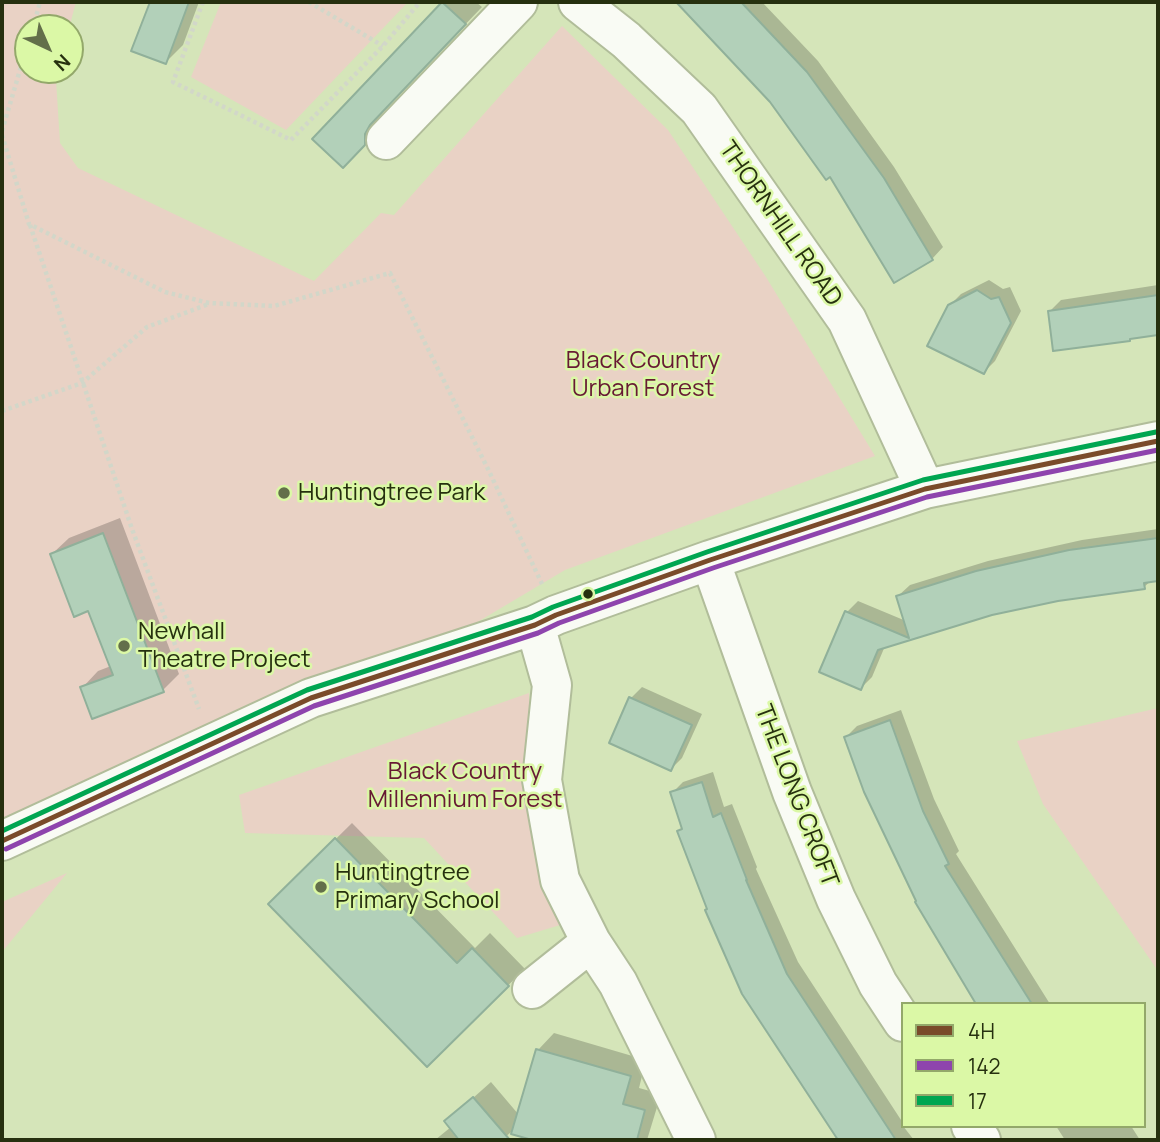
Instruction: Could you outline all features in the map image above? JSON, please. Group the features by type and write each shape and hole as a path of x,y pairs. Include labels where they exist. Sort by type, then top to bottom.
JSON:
{"street":[{"path":"386,140 518,2"},
{"name":"THORNHILL ROAD","path":"578,2 626,40 699,109 847,320 925,488"},
{"path":"2,841 311,698 925,488 1158,441"},
{"name":"THE LONG CROFT","path":"710,560 792,792 836,899 878,984 901,1019"},
{"path":"545,620 552,685 542,779 560,880 591,942 618,983 696,1140"},
{"path":"533,989 591,942"}],"path":[{"path":"203,2 173,82 291,140 383,46 420,2"},
{"path":"309,2 383,46"},
{"path":"16,84 2,133 29,224 161,611 212,744"},
{"path":"29,224 165,292 209,303 274,306 390,274 488,469 545,620"},
{"path":"2,411 82,383 147,327 209,303"}],"green space":[{"name":"Black Country Urban Forest","path":"2,2 76,2 73,14 14,14 14,84 56,84 60,143 78,168 314,281 381,213 394,215 562,26 668,130 766,277 875,456 565,570 464,630 2,826"},
{"path":"221,2 408,2 286,130 191,77"},
{"name":"Black Country Millennium Forest","path":"529,693 531,827 580,919 517,938 424,838 245,833 239,795"},
{"path":"1158,708 1158,971 1043,804 1017,741"},
{"path":"67,873 2,952 2,902"}],"building":[{"path":"150,2 189,2 166,64 131,51"},
{"path":"442,2 466,24 370,125 365,134 365,145 343,168 312,139"},
{"path":"676,2 741,2 807,72 884,178 933,260 894,283 830,177 826,180 770,102"},
{"path":"977,290 991,299 999,297 1011,323 984,374 927,346 948,305"},
{"path":"1158,295 1158,335 1053,351 1048,311"},
{"name":"Newhall Theatre Project","path":"103,533 164,692 92,719 80,687 113,675 88,611 74,617 50,554"},
{"path":"1158,538 1158,581 1144,583 1145,589 1058,601 992,615 878,650 861,690 819,672 845,611 909,638 896,596 976,571 1069,550"},
{"path":"629,697 692,725 671,771 609,743"},
{"path":"890,720 923,811 949,864 945,866 1031,1002 975,1002 915,902 864,792 844,737"},
{"path":"702,782 713,817 721,813 746,880 787,974 896,1140 838,1140 742,994 705,910 707,909 677,831 682,829 670,792"},
{"path":"335,838 457,963 472,948 509,986 427,1067 268,904"},
{"path":"536,1049 631,1076 623,1104 645,1110 637,1140 532,1140 511,1134"},
{"path":"473,1097 510,1140 459,1140 444,1121"}],"transit line":[{"name":"17","path":"2,831 307,690 532,617 707,552 923,480 1156,432"},
{"name":"4H","path":"2,841 311,698 535,625 710,560 925,489 1158,441"},
{"name":"142","path":"6,849 314,706 538,633 713,568 927,497 1158,450"}],"place":[{"name":"Huntingtree Park","path":"284,493"},
{"name":"Newhall Theatre Project","path":"124,646"},
{"name":"Huntingtree Primary School","path":"321,887"}]}
